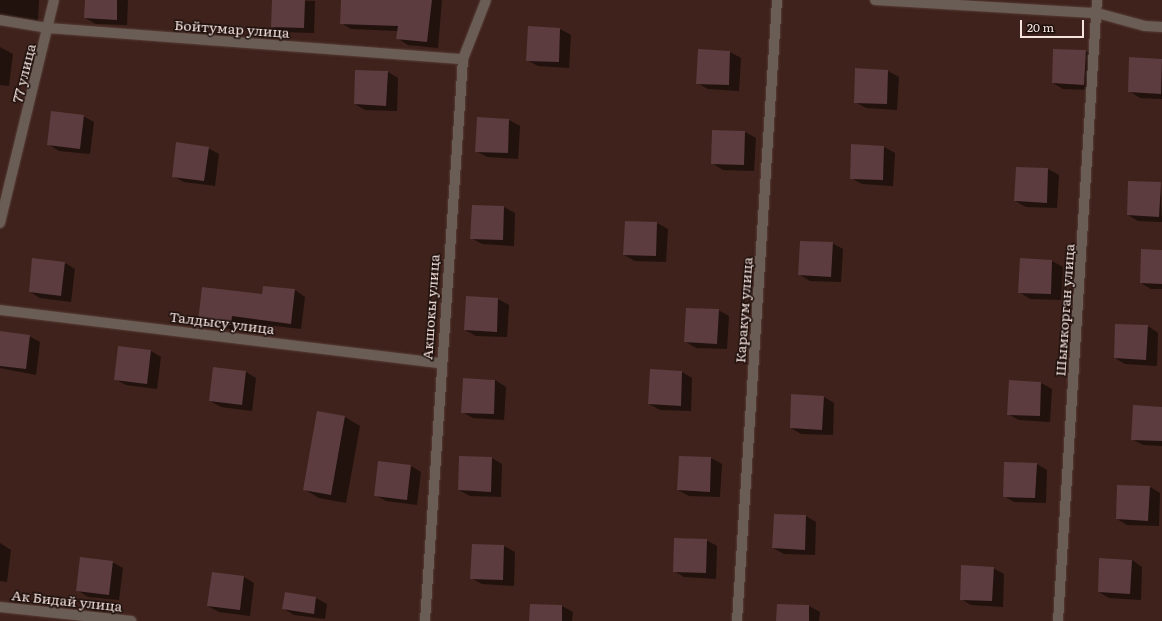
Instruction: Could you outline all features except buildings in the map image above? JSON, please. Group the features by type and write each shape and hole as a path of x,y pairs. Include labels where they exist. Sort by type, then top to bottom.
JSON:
{"street":[{"name":"77 улица","path":"0,223 54,0"},
{"name":"Акшокы улица","path":"425,621 440,363 463,59 486,0"},
{"name":"Каракум улица","path":"737,621 777,0"},
{"path":"875,0 1097,13 1145,26 1162,27"},
{"name":"Шымкорган улица","path":"1058,621 1097,0"},
{"name":"Бойтумар улица","path":"0,20 48,28 463,59"},
{"name":"Талдысу улица","path":"0,310 440,363"},
{"name":"Ак Бидай улица","path":"0,607 131,621"}]}
